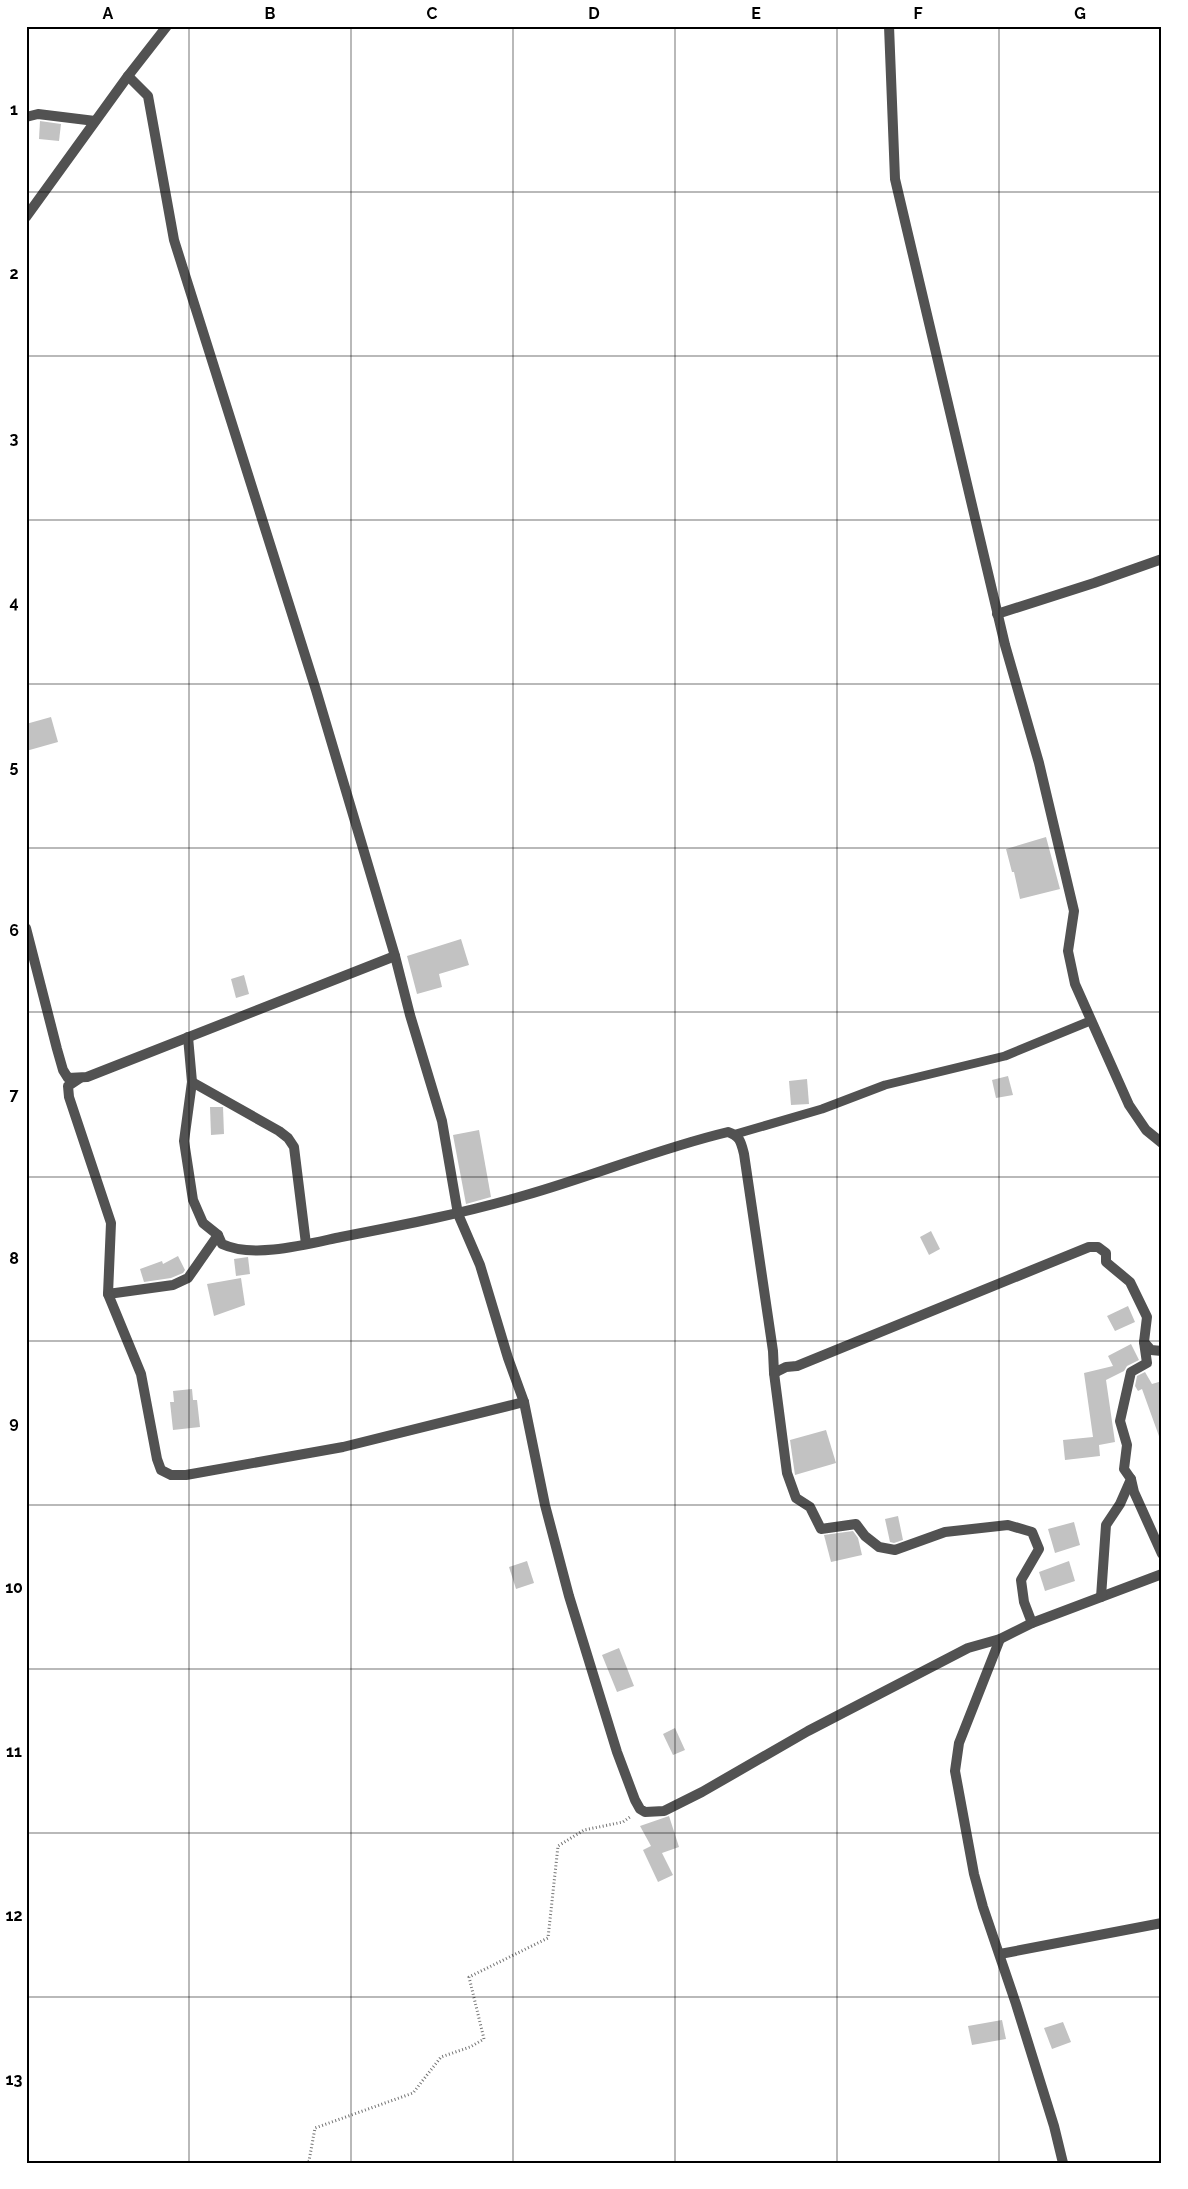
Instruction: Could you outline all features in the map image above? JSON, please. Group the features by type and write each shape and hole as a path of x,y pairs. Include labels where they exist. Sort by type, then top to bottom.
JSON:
{"street":[{"path":"26,217 95,121 167,26"},
{"path":"889,26 895,179 997,614 1039,763 1074,911 1068,951 1075,984 1128,1105 1137,1119 1158,1140"},
{"path":"128,77 148,96 174,240 313,681 395,956 410,1015 442,1121 458,1214 480,1266 508,1358 524,1402 545,1505 569,1596 617,1752 640,1809 645,1812 655,1812 681,1803 808,1730 968,1648 1000,1639 1032,1623 1162,1574"},
{"path":"26,117 38,114 95,121"},
{"path":"997,614 1162,559"},
{"path":"26,928 63,1070 68,1078 87,1077 395,956"},
{"path":"188,1037 192,1082 184,1141 193,1200 202,1223 218,1235 222,1244 241,1250 275,1250 458,1214 526,1195 716,1135 728,1132 736,1134 741,1140 744,1154 787,1473 796,1498 810,1507 821,1529 856,1524 865,1536 879,1547 895,1550 945,1532 1008,1525 1032,1532 1039,1549 1021,1580 1024,1602 1032,1623"},
{"path":"81,1078 68,1086 111,1223 108,1294 140,1374 161,1470 171,1475 186,1475 343,1448 524,1402"},
{"path":"192,1082 279,1131 288,1138 294,1147 297,1164 306,1244"},
{"path":"108,1294 173,1285 188,1278 218,1235"},
{"path":"774,1373 786,1367 806,1363 1089,1247 1098,1247 1130,1282 1147,1317 1144,1342 1147,1364 1131,1372 1120,1422 1127,1445 1124,1469 1131,1479 1138,1503 1162,1554"},
{"path":"1144,1342 1152,1350 1162,1351"},
{"path":"1101,1597 1106,1525 1120,1504 1131,1479"},
{"path":"1000,1639 959,1743 955,1772 974,1874 983,1907 1000,1954 1054,2126 1062,2163"},
{"path":"1000,1954 1162,1922"}],"lane":[{"path":"736,1134 822,1109 885,1085 1005,1056 1090,1021"}],"path":[{"path":"305,2163 308,2161 315,2128 412,2093 441,2057 470,2047 484,2039 469,1977 548,1938 558,1846 584,1830 623,1822 640,1809"}],"building":[{"path":"40,121 61,124 59,141 39,139"},
{"path":"51,717 58,742 26,751 26,724"},
{"path":"1046,837 1060,889 1020,899 1014,872 1012,872 1006,849"},
{"path":"461,939 469,965 439,974 442,987 417,994 407,956"},
{"path":"244,975 249,994 236,998 231,979"},
{"path":"1008,1076 1013,1095 996,1098 992,1080"},
{"path":"807,1079 809,1104 791,1105 789,1081"},
{"path":"210,1107 223,1107 224,1134 211,1135"},
{"path":"479,1130 491,1197 466,1204 453,1135"},
{"path":"931,1231 940,1249 929,1255 920,1237"},
{"path":"178,1256 185,1270 183,1273 171,1278 144,1282 140,1269 162,1261 163,1264"},
{"path":"248,1257 250,1274 236,1276 234,1259"},
{"path":"241,1278 245,1305 214,1316 207,1284"},
{"path":"1128,1306 1135,1322 1115,1331 1107,1316"},
{"path":"1131,1344 1139,1360 1127,1366 1124,1371 1106,1380 1115,1442 1099,1445 1100,1456 1065,1460 1063,1440 1093,1437 1084,1373 1113,1366 1108,1356"},
{"path":"1145,1372 1152,1384 1162,1381 1162,1439 1160,1439 1142,1389 1138,1391 1135,1386 1137,1376"},
{"path":"192,1389 193,1400 197,1400 200,1427 173,1430 170,1402 174,1402 173,1391"},
{"path":"826,1430 836,1463 795,1475 790,1440"},
{"path":"898,1516 903,1540 894,1543 890,1542 885,1519"},
{"path":"1074,1522 1080,1545 1055,1553 1048,1529"},
{"path":"853,1531 858,1538 862,1555 831,1562 824,1535"},
{"path":"527,1561 534,1583 516,1589 509,1567"},
{"path":"1069,1561 1075,1581 1045,1591 1039,1572"},
{"path":"619,1648 634,1686 617,1692 602,1655"},
{"path":"675,1728 685,1750 673,1755 663,1734"},
{"path":"669,1816 679,1847 662,1853 673,1875 658,1882 643,1850 651,1846 640,1826"},
{"path":"1002,2020 1006,2039 972,2045 968,2026"},
{"path":"1063,2022 1071,2042 1052,2049 1044,2028"}]}
